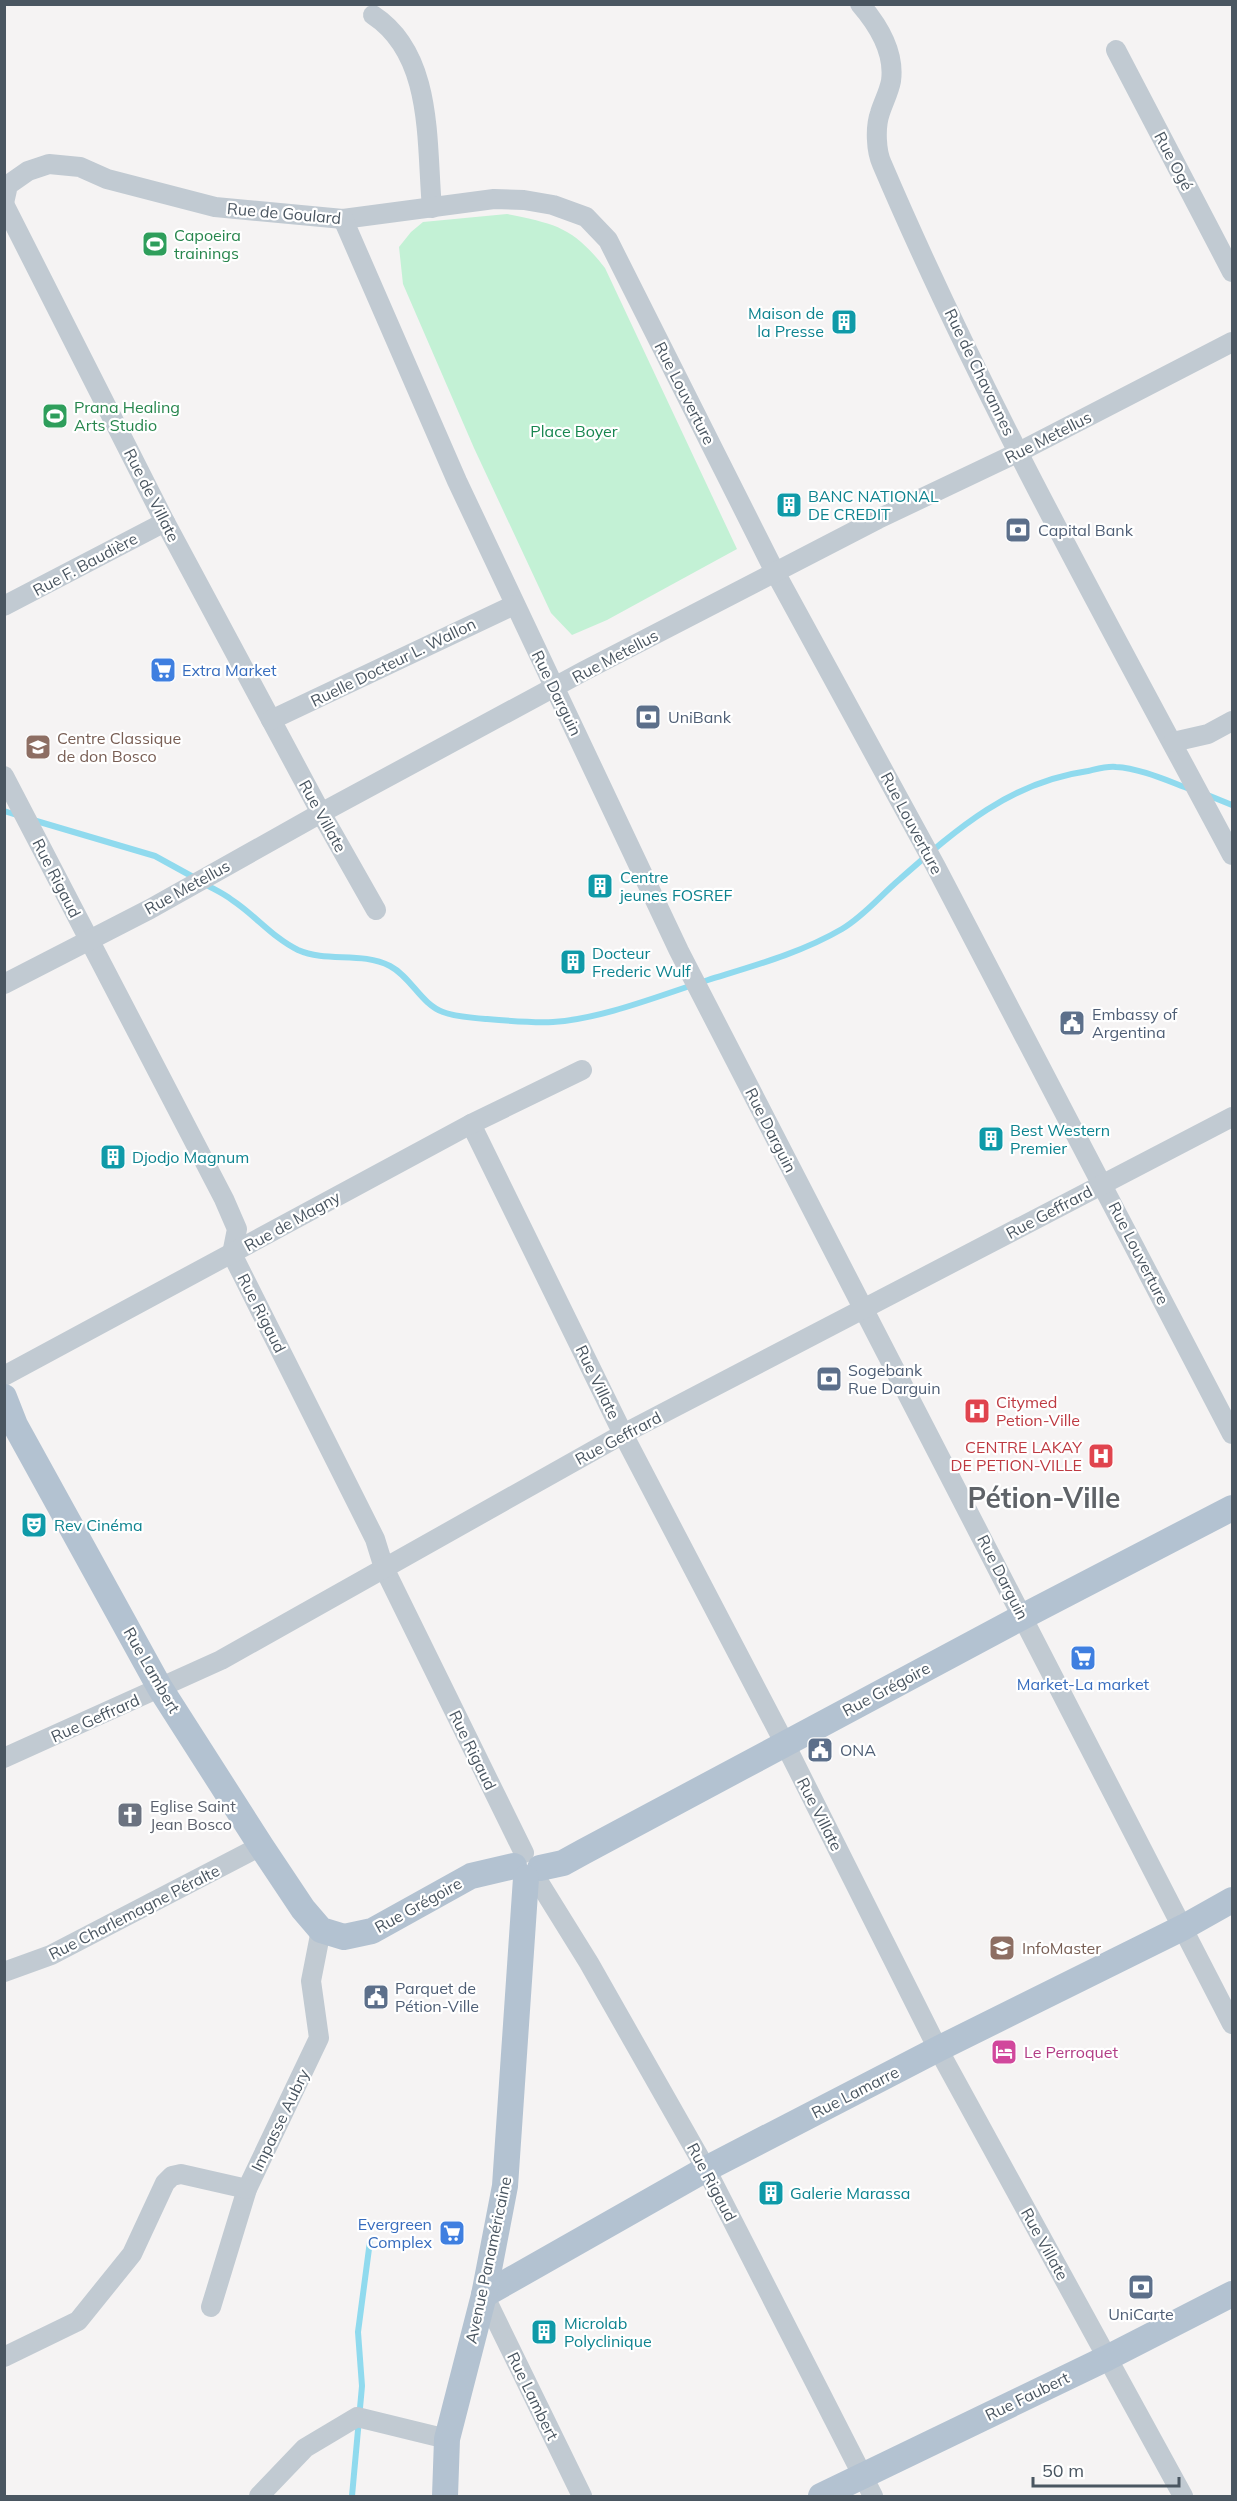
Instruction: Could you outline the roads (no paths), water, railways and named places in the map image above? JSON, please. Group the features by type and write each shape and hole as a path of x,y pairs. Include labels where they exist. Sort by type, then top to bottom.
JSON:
{"main road":[{"name":"Rue Lambert","path":"4,1397 15,1425 160,1688 261,1846 303,1909 321,1930"},
{"name":"Rue Grégoire","path":"321,1930 344,1937 372,1931 471,1876 563,1863 1024,1616 1233,1508"},
{"name":"Avenue Panaméricaine","path":"445,2496 447,2439 484,2295 505,2186 528,1868"},
{"name":"Rue Lamarre","path":"484,2295 706,2169 1233,1900"},
{"name":"Rue Faubert","path":"820,2496 868,2486 1107,2358 1233,2294"}],"street":[{"name":"Rue de Chavannes","path":"860,4 871,17 888,46 891,81 878,116 878,155 908,224 1019,452 1233,855"},
{"path":"373,15 389,26 402,42 420,84 432,208"},
{"name":"Rue Ogé","path":"1116,50 1233,272"},
{"name":"Rue de Goulard","path":"4,204 8,185 28,171 49,164 80,167 107,179 216,207 343,219 494,200 524,200 553,205 586,217"},
{"name":"Rue de Villate","path":"4,204 165,522 271,720"},
{"name":"Rue Louverture","path":"586,217 608,240 776,572 936,867 1233,1434"},
{"name":"Rue Darguin","path":"343,219 457,481 681,955 1233,2024"},
{"name":"Rue Metellus","path":"4,984 150,909 321,813 555,689 584,671 878,519 1019,452 1233,342"},
{"name":"Rue F. Baudière","path":"4,606 165,522"},
{"name":"Ruelle Docteur L. Wallon","path":"271,720 514,604"},
{"name":"Rue Villate","path":"271,720 376,910"},
{"path":"1173,742 1208,734 1233,721"},
{"name":"Rue Rigaud","path":"4,776 224,1199 237,1229 232,1254 375,1539 384,1568 528,1868 589,1963 706,2169 868,2486"},
{"name":"Rue de Magny","path":"4,1376 471,1124 582,1070"},
{"name":"Rue Geffrard","path":"4,1758 221,1660 623,1434 1233,1117"},
{"name":"Rue Villate","path":"471,1124 623,1434 784,1744 938,2049 1183,2496"},
{"name":"Rue Charlemagne Péralte","path":"4,1972 51,1955 261,1846"},
{"name":"Impasse Aubry","path":"211,2307 247,2189 319,2038 311,1981 321,1930"},
{"path":"4,2357 78,2321 132,2254 165,2183 172,2176 181,2174 247,2189"},
{"name":"Rue Lambert","path":"484,2295 582,2496"},
{"path":"259,2496 305,2448 357,2417 447,2439"}],"waterway":[{"path":"203,883 229,898 280,939 298,950 321,956 367,959 390,966 404,977 428,1003 443,1012 476,1018 553,1022 572,1020 631,1006 776,958 826,938 858,918 964,825 986,810 1034,785 1060,777 1113,767 1144,772 1190,789"},
{"path":"1205,794 1232,805"},
{"path":"4,811 20,816"},
{"path":"33,820 155,856 195,878"},
{"path":"352,2496 362,2386 358,2332 370,2241"}],"place":[{"name":"Capoeira trainings","path":"155,244"},
{"name":"Maison de la Presse","path":"844,322"},
{"name":"Prana Healing Arts Studio","path":"55,416"},
{"name":"BANC NATIONAL DE CREDIT","path":"789,505"},
{"name":"Capital Bank","path":"1018,530"},
{"name":"Extra Market","path":"163,670"},
{"name":"UniBank","path":"648,717"},
{"name":"Centre Classique de don Bosco","path":"38,747"},
{"name":"Centre jeunes FOSREF","path":"600,886"},
{"name":"Docteur Frederic Wulf","path":"573,962"},
{"name":"Embassy of Argentina","path":"1072,1023"},
{"name":"Best Western Premier","path":"991,1139"},
{"name":"Djodjo Magnum","path":"113,1157"},
{"name":"Sogebank Rue Darguin","path":"829,1379"},
{"name":"Citymed Petion-Ville","path":"977,1411"},
{"name":"CENTRE LAKAY DE PETION-VILLE","path":"1101,1456"},
{"name":"Rev Cinéma","path":"34,1525"},
{"name":"Market-La market","path":"1083,1658"},
{"name":"ONA","path":"820,1750"},
{"name":"Eglise Saint Jean Bosco","path":"130,1815"},
{"name":"InfoMaster","path":"1002,1948"},
{"name":"Parquet de Pétion-Ville","path":"376,1997"},
{"name":"Le Perroquet","path":"1004,2052"},
{"name":"Galerie Marassa","path":"771,2193"},
{"name":"Evergreen Complex","path":"452,2233"},
{"name":"UniCarte","path":"1141,2287"},
{"name":"Microlab Polyclinique","path":"544,2332"}],"district":[{"name":"Pétion-Ville","path":"1044,1498"}],"park label":[{"name":"Place Boyer","path":"574,431"}]}
